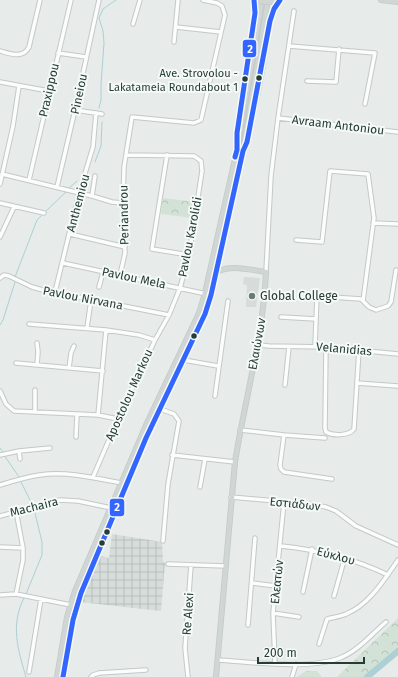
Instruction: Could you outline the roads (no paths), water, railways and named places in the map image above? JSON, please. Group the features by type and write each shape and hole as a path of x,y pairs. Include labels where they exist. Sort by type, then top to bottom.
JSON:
{"main road":[{"path":"237,150 237,131 255,12 254,0"},
{"path":"258,0 265,2 279,0"},
{"path":"57,677 67,617 75,591 147,423 199,313 205,294 237,150 262,0"},
{"path":"63,677 71,626 81,593 146,438 205,314 211,295 243,151 268,0"},
{"path":"243,151 247,142 270,21 279,0"},
{"path":"381,0 398,2"},
{"path":"220,259 224,265 231,268"},
{"path":"216,272 222,269 231,268 266,272"},
{"name":"Ελαιώνων","path":"216,677 234,462 258,345 266,272"}],"street":[{"path":"0,51 17,55 26,52 29,47 40,0"},
{"name":"Praxippou","path":"29,180 71,0"},
{"name":"Pineiou","path":"57,187 99,0"},
{"path":"133,24 140,0"},
{"path":"174,42 178,0"},
{"path":"176,27 221,32 225,15 222,6 217,3 203,0"},
{"name":"Ελαιώνων","path":"266,272 271,176 294,11"},
{"name":"Periandrou","path":"120,275 125,247 123,203 124,167 132,117 183,123 194,123 201,120 221,32"},
{"path":"289,46 374,53 365,104"},
{"path":"307,81 336,82 339,49"},
{"path":"58,53 86,57"},
{"path":"0,82 49,91"},
{"path":"0,184 13,126 19,86"},
{"path":"75,110 102,114"},
{"name":"Anthemiou","path":"55,292 79,193 93,147 96,113"},
{"name":"Avraam Antoniou","path":"278,118 398,132"},
{"path":"127,155 167,155 152,249 189,254"},
{"name":"Pavlou Karolidi","path":"167,155 194,156 198,158 202,164 189,254 180,288 169,315"},
{"path":"296,240 322,242 330,171 368,174 374,218 363,301"},
{"path":"2,174 112,202 123,203"},
{"path":"92,196 95,176"},
{"path":"0,203 44,213"},
{"path":"0,237 14,207"},
{"path":"373,223 398,224"},
{"path":"70,234 125,247"},
{"name":"Pavlou Mela","path":"63,263 211,295"},
{"path":"315,346 317,296 357,299 363,301 369,307 376,310 388,306 391,302 396,270"},
{"path":"99,287 103,272"},
{"name":"Pavlou Nirvana","path":"0,278 4,275 9,276 32,287 169,315"},
{"path":"88,328 91,300"},
{"path":"215,396 228,301"},
{"name":"Apostolou Markou","path":"93,477 155,340 169,315"},
{"path":"282,317 316,319"},
{"path":"29,324 106,330 139,335 155,340"},
{"path":"98,415 106,330"},
{"path":"37,343 37,365"},
{"name":"Velanidias","path":"258,345 289,347 315,346 398,354"},
{"path":"69,368 71,353 74,346"},
{"path":"285,384 289,347"},
{"path":"326,347 325,428 326,432 330,434 346,434 353,431 358,350"},
{"path":"178,359 218,366"},
{"path":"16,364 103,371"},
{"path":"357,383 398,386"},
{"path":"35,412 36,390"},
{"path":"0,391 2,398 10,408 20,412 98,415 118,419"},
{"path":"160,409 174,414 179,421 172,455 162,541"},
{"path":"76,437 77,414"},
{"path":"240,430 324,438"},
{"path":"284,435 280,465 284,472 332,479"},
{"path":"2,454 50,448"},
{"path":"19,451 20,459"},
{"path":"172,455 205,460 234,462"},
{"path":"200,487 205,460"},
{"path":"0,485 41,474 93,477 121,483"},
{"name":"Εστιάδων","path":"231,497 319,505 331,508 356,526 398,545"},
{"name":"Machaira","path":"0,516 53,501 66,500 116,509"},
{"name":"Ελεατών","path":"275,663 273,613 281,546 284,502"},
{"path":"16,511 23,548 23,560 16,594"},
{"path":"248,625 255,538"},
{"name":"Εύκλου","path":"281,546 312,549 345,557 388,575"},
{"path":"0,547 23,548"},
{"path":"303,592 312,549"},
{"path":"334,596 345,557"},
{"path":"319,644 327,619 342,616 351,612 372,595 398,560"},
{"path":"168,564 226,566"},
{"name":"Re Alexi","path":"188,677 185,648 191,565"},
{"path":"252,583 276,586"},
{"path":"0,595 16,594 71,605"},
{"path":"29,672 41,599"},
{"path":"273,613 299,616"},
{"path":"218,660 296,664 316,663 340,658 360,646 386,622"},
{"path":"292,677 296,664"},
{"path":"91,677 99,673 146,670"}],"waterway":[{"path":"99,108 101,100 104,43 103,31 99,18 103,9 116,0"},
{"path":"95,162 101,146 102,122"},
{"path":"69,188 77,181"},
{"path":"46,211 66,192"},
{"path":"15,277 37,220 41,216"},
{"path":"0,325 15,282"},
{"path":"0,448 3,452"},
{"path":"4,455 19,477"},
{"path":"20,480 33,506"},
{"path":"26,594 42,555 42,542 34,509"},
{"path":"24,598 17,618 16,628 20,657 26,677"},
{"path":"367,677 398,651"}],"place":[{"name":"Ave. Strovolou - Lakatameia Roundabout 1","path":"245,79"},
{"name":"Global College","path":"252,296"}]}
